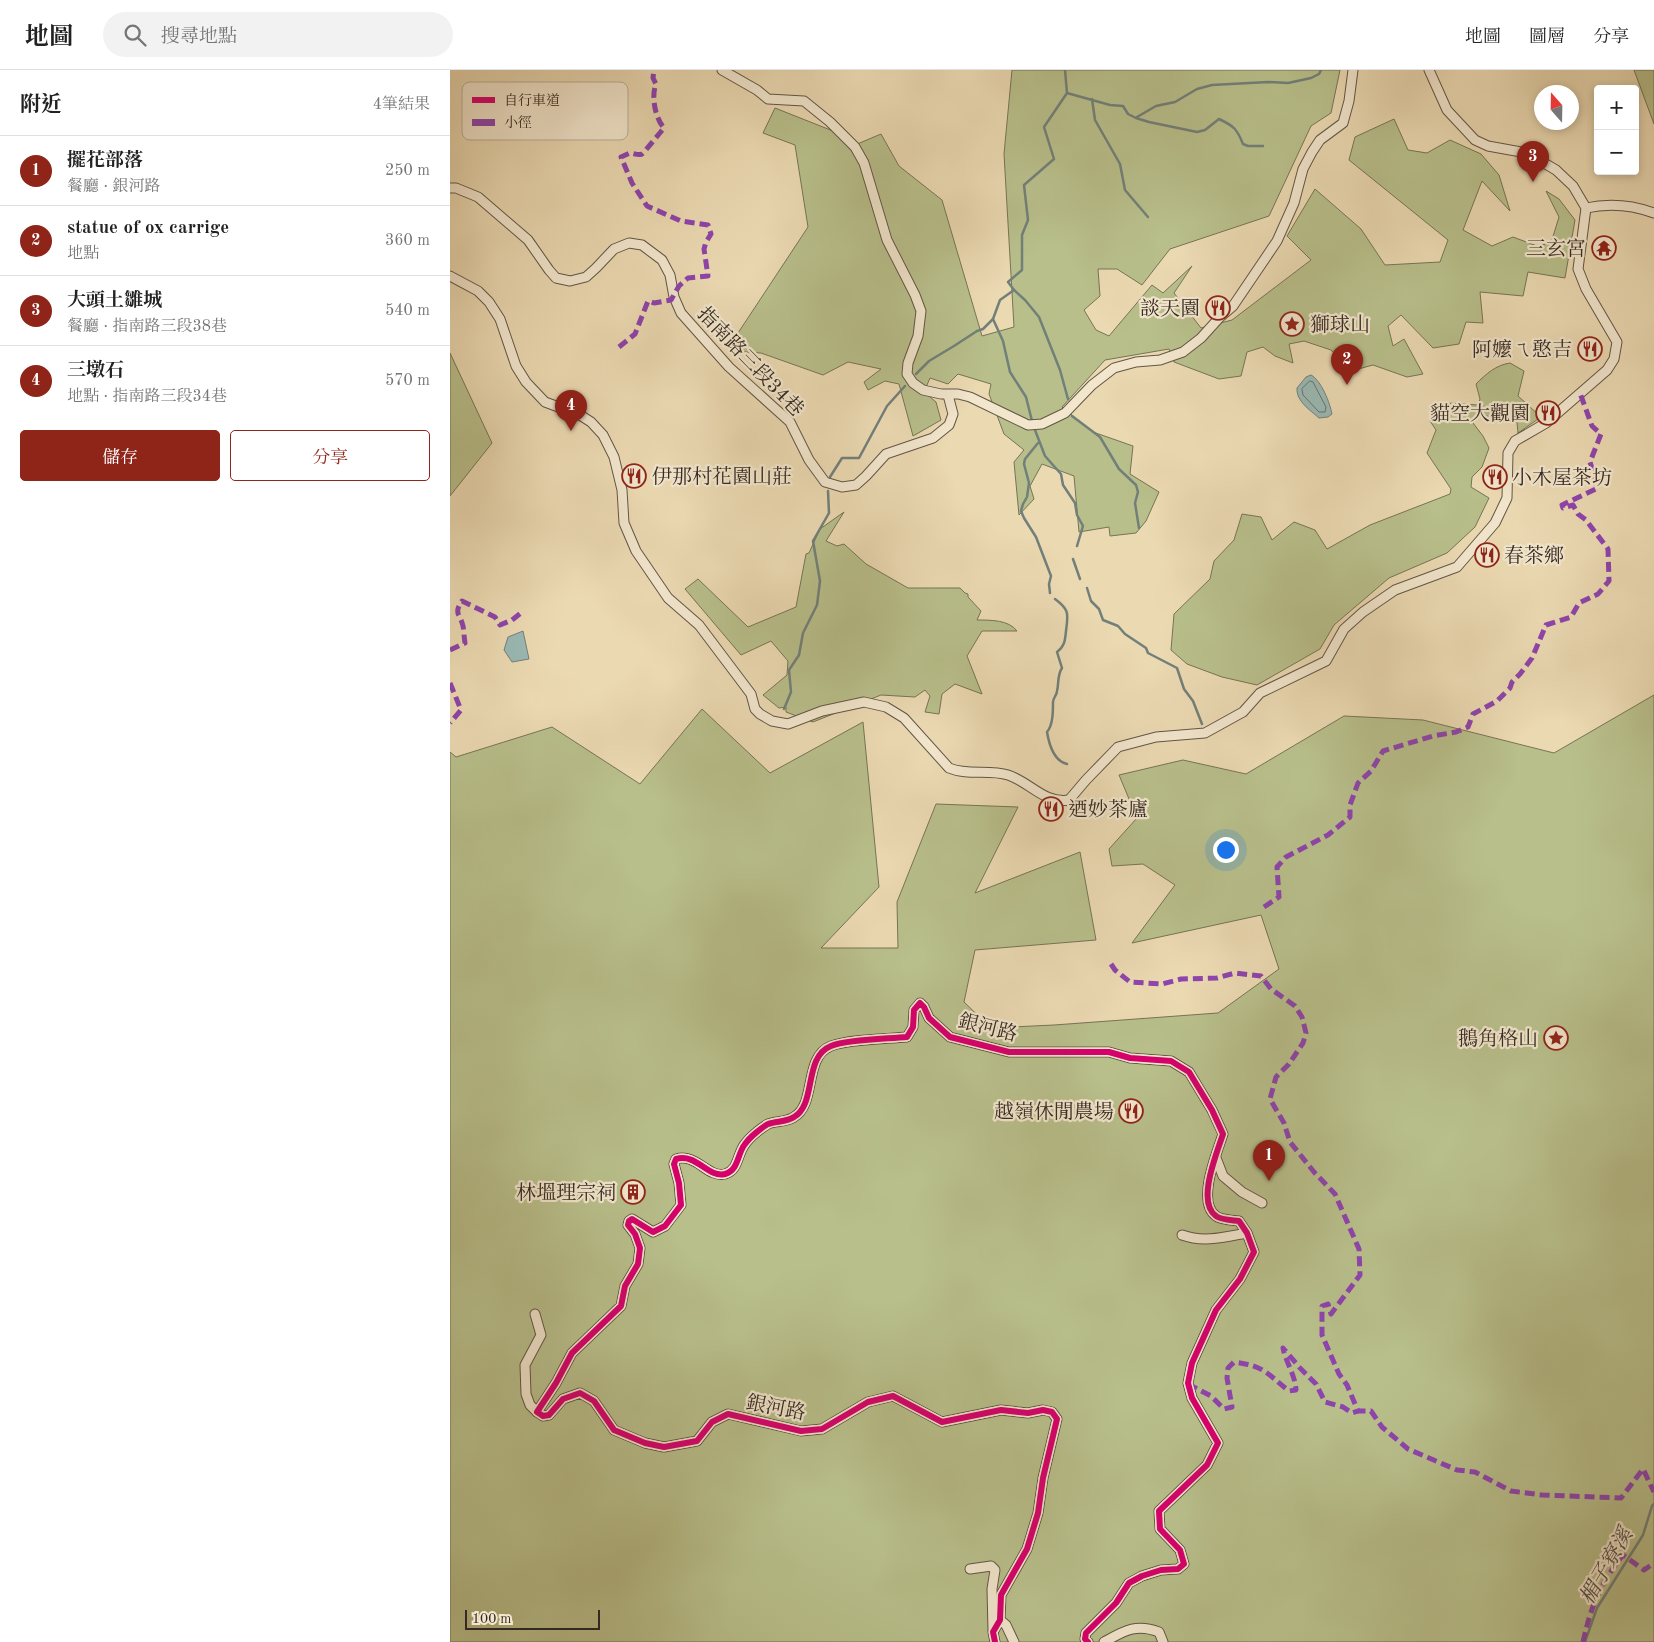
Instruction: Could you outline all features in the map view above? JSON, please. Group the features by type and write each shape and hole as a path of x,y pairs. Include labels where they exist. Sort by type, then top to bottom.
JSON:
{"street":[{"path":"722,70 757,90 768,99 804,101 830,122 855,147 864,163 887,240 916,295 921,311 918,336 908,363 907,374 913,383 923,390 970,397 1028,425 1042,424 1065,413 1092,385 1114,368 1136,362 1160,360 1183,352 1201,338 1233,306 1277,241 1294,202 1303,169 1312,152 1320,140 1343,123 1349,101 1353,70"},
{"path":"450,276 478,291 489,302 500,319 516,366 526,382 545,402 580,415 592,422 603,435 614,457 622,490 624,522 636,551 668,598 699,625 751,694 755,708 760,714 772,721 788,724 822,711 864,702 886,707 904,718 949,768 958,772 1009,775 1042,796 1061,802 1069,800 1118,747 1156,737 1204,733 1243,712 1260,693 1326,662 1344,629 1395,590 1457,567 1495,523 1507,498 1508,453 1515,441 1546,423 1614,360 1617,342 1586,288 1578,269 1586,208 1573,186 1556,170 1527,153 1488,146 1475,140 1447,110 1429,70"},
{"name":"指南路三段34巷","path":"450,188 456,188 478,197 528,240 556,278 570,281 586,276 614,249 630,243 642,245 662,260 670,275 674,297 682,313 729,367 790,422 809,460 825,482 842,487 856,485 886,454 933,438 949,425 952,414 948,395"},
{"path":"1586,208 1613,205 1642,208 1654,213"},
{"name":"銀河路","path":"993,1632 1000,1620 1001,1595 1027,1549 1038,1513 1043,1478 1058,1419 1052,1412 1043,1410 1028,1413 1001,1410 942,1422 893,1396 868,1402 822,1429 801,1432 728,1414 712,1422 697,1442 664,1446 645,1443 614,1430 594,1401 580,1393 563,1399 549,1415 543,1416 537,1412 556,1383 572,1353 621,1306 625,1286 638,1264 640,1248 635,1234 628,1225 629,1221 632,1219 653,1232 665,1226 681,1205 679,1183 674,1164 676,1159 683,1157 696,1162 712,1173 724,1174 734,1168 745,1144 757,1133 768,1124 794,1117 805,1106 818,1056 830,1046 907,1037 913,1027 914,1010 920,1003 929,1018 950,1037 1009,1052 1109,1052 1130,1058 1171,1061 1189,1072 1212,1110 1223,1134 1208,1189 1210,1210 1217,1217 1239,1221 1247,1233"},
{"path":"1216,1158 1223,1176 1242,1192 1262,1203"},
{"path":"1088,1642 1085,1639 1086,1632 1116,1603 1129,1583 1142,1576 1162,1570 1178,1569 1184,1564 1180,1550 1160,1529 1159,1511 1208,1465 1218,1443 1192,1398 1188,1384 1192,1363 1216,1310 1240,1279 1254,1252 1247,1233 1216,1239 1193,1240 1182,1235"},
{"path":"535,1314 541,1336 525,1365 526,1394 530,1405 537,1412"},
{"path":"970,1569 992,1566 996,1570 992,1589 995,1642"},
{"path":"1000,1620 1006,1625 1014,1642"},
{"path":"1104,1642 1126,1630 1147,1627 1159,1632 1163,1642"}],"green space":[{"path":"1012,70 1340,70 1331,113 1311,126 1269,216 1170,249 1142,285 1117,269 1098,269 1100,296 1084,310 1096,330 1109,336 1152,285 1163,293 1192,266 1174,293 1201,328 1232,320 1311,260 1287,236 1315,189 1361,229 1385,265 1440,262 1448,240 1349,160 1355,137 1394,119 1408,150 1427,153 1450,140 1481,154 1499,175 1510,211 1482,181 1463,230 1492,246 1513,237 1537,246 1551,243 1559,217 1546,191 1559,199 1575,220 1565,278 1528,272 1523,296 1480,292 1483,323 1466,322 1459,344 1433,348 1401,315 1388,326 1393,346 1404,339 1423,374 1407,377 1373,365 1351,371 1331,350 1304,341 1289,344 1293,363 1275,356 1263,347 1247,352 1241,376 1219,379 1174,362 1169,349 1105,360 1062,407 1093,432 1133,446 1130,474 1159,492 1146,521 1136,533 1110,536 1109,527 1079,532 1074,476 1042,464 1030,486 1034,499 1019,515 1014,462 1024,450 1004,434 989,394 991,384 958,374 948,384 930,378 924,392 936,402 941,420 913,436 899,384 885,381 868,390 864,382 881,369 848,362 823,375 761,353 731,351 738,333 808,227 795,145 763,133 775,108 833,131 855,145 881,134 899,166 942,200 982,336 1014,327 1004,154"},
{"path":"1634,70 1654,70 1654,124"},
{"path":"450,353 492,443 450,496"},
{"path":"1510,363 1524,371 1518,396 1541,417 1518,433 1517,422 1477,414 1473,423 1489,448 1482,467 1472,477 1471,487 1489,498 1475,527 1447,553 1389,578 1334,625 1320,649 1257,685 1222,677 1187,664 1171,650 1174,614 1210,579 1214,561 1234,540 1242,514 1261,517 1272,540 1294,522 1315,530 1327,549 1370,525 1450,494 1451,489 1427,453 1436,430 1430,421 1435,409 1448,403 1478,405 1480,399 1476,384 1487,373"},
{"path":"844,512 826,541 837,546 844,544 866,564 908,588 960,588 968,594 968,597 981,611 977,620 1005,623 1014,627 1017,631 982,631 967,656 982,694 955,684 942,694 939,714 925,712 930,696 925,690 915,697 881,695 813,722 786,712 786,707 779,708 763,695 787,675 788,661 771,641 741,655 685,589 698,579 748,627 796,607 806,554 809,553 820,529"},
{"path":"1654,695 1654,1642 450,1642 450,752 456,757 552,727 640,784 702,709 770,773 863,722 879,887 821,948 898,948 897,902 936,804 1018,807 975,893 1080,852 1096,940 975,950 964,1002 991,1028 1218,1013 1279,969 1261,915 1132,943 1175,885 1143,864 1112,866 1109,849 1137,818 1119,775 1183,760 1246,774 1344,716 1423,720 1554,753"}],"water":[{"path":"1311,375 1322,387 1327,398 1332,414 1328,417 1319,418 1304,405 1297,393 1297,388 1306,377"},
{"path":"523,631 529,659 512,662 504,650 508,637"}],"waterway":[{"path":"916,374 929,361 983,329 993,319 1000,300 1014,290 1008,282 1022,270 1022,235 1028,220 1024,185 1054,159 1044,127 1067,93 1065,70"},
{"path":"1137,117 1156,106 1175,102 1197,89 1212,85 1268,82 1288,83 1311,78 1319,74 1321,70"},
{"path":"1067,93 1110,105 1123,106 1128,114 1149,122 1197,132 1205,130 1219,119 1234,128 1243,144 1263,146"},
{"path":"1092,99 1095,120 1120,164 1125,190 1148,217"},
{"path":"1014,290 1039,317 1060,370 1068,399"},
{"path":"993,319 1003,341 1010,372 1026,397 1032,421"},
{"path":"830,477 842,458 859,458 887,406 905,386"},
{"path":"1072,416 1100,437 1119,469 1136,485 1138,492 1135,503 1139,528"},
{"path":"1035,430 1045,456 1061,474 1063,485 1075,503 1077,515 1083,526 1077,546"},
{"path":"1038,443 1025,459 1024,464 1029,483 1027,497 1021,511 1036,537 1051,576 1049,584 1050,593"},
{"path":"784,709 791,692 789,670 799,655 803,633 817,605 820,581 813,541 829,513 828,491"},
{"path":"1073,559 1080,579"},
{"path":"1087,588 1091,601 1099,609 1103,620 1118,626 1125,634 1146,648 1148,653 1177,668 1184,689 1193,701 1202,724"},
{"path":"1055,599 1066,609 1067,620 1064,643 1057,652 1062,668 1053,701 1052,722 1047,732 1055,756 1067,764"},
{"name":"楣子寮溪","path":"1585,1642 1597,1608 1643,1535 1654,1504"}],"marked path":[{"path":"619,347 635,334 648,301 654,303 671,300 679,286 688,278 708,276 704,249 711,234 708,225 681,221 647,206 632,183 621,157 630,153 642,154 664,128 658,119 655,107 654,95 656,84 653,78 654,70"},
{"path":"1264,907 1279,897 1277,867 1286,857 1328,835 1350,817 1350,805 1358,783 1371,771 1383,751 1433,736 1456,732 1468,727 1473,714 1497,701 1510,688 1512,682 1532,658 1546,625 1571,617 1579,603 1598,594 1609,581 1608,549 1586,520 1578,514 1573,505 1563,508 1562,505 1598,488 1590,462 1601,434 1592,426 1580,393"},
{"path":"450,650 465,643 463,626 458,614 459,605 462,601 495,617 500,625 512,620 522,612"},
{"path":"450,683 461,710 450,723"},
{"path":"1111,964 1115,970 1130,982 1162,984 1181,979 1217,978 1235,973 1261,976 1271,989 1295,1006 1302,1017 1306,1033 1303,1043 1289,1064 1276,1077 1270,1099 1284,1123 1290,1142 1335,1194 1359,1249 1360,1275 1331,1314 1328,1304 1322,1306 1322,1335 1358,1411 1371,1411 1382,1427 1408,1449 1457,1470 1475,1472 1511,1491 1542,1495 1621,1498 1643,1469 1654,1492"},
{"path":"1188,1384 1211,1396 1224,1409 1232,1407 1227,1378 1228,1368 1234,1362 1259,1368 1289,1391 1296,1390 1283,1348 1316,1384 1325,1402 1343,1407 1352,1413 1358,1411"},
{"path":"1583,1642 1589,1617 1597,1596 1623,1555 1644,1570 1654,1563"}],"cycle path":[{"path":"995,1642 993,1632 1000,1620 1001,1595 1027,1549 1038,1513 1043,1478 1057,1419 1052,1412 1043,1410 1028,1413 1001,1410 942,1422 893,1396 868,1402 822,1429 801,1431 728,1414 712,1422 697,1441 664,1447 645,1443 614,1430 594,1401 580,1393 563,1399 549,1415 543,1416 537,1412 556,1383 572,1353 621,1306 625,1286 638,1264 640,1248 635,1234 628,1225 629,1221 632,1219 653,1232 665,1226 681,1205 679,1183 674,1164 676,1159 690,1159 719,1174 730,1172 742,1148 750,1138 768,1124 791,1119 801,1111 806,1102 813,1070 822,1052 831,1046 848,1042 907,1037 913,1027 914,1010 920,1003 929,1018 950,1037 1009,1052 1109,1052 1130,1058 1171,1061 1189,1072 1212,1110 1223,1134 1210,1177 1208,1189 1210,1209 1218,1217 1239,1221 1247,1233 1254,1252 1240,1279 1216,1310 1192,1363 1188,1383 1192,1398 1218,1443 1207,1465 1159,1511 1160,1529 1180,1550 1184,1564 1178,1569 1161,1570 1142,1576 1129,1583 1116,1603 1086,1633 1085,1639 1088,1642"}],"place":[{"name":"大頭土雛城","path":"1533,182"},
{"name":"三玄宮","path":"1604,248"},
{"name":"談天園","path":"1218,308"},
{"name":"獅球山","path":"1292,324"},
{"name":"阿嬤ㄟ憨吉","path":"1590,349"},
{"name":"statue of ox carrige","path":"1347,385"},
{"name":"貓空大觀園","path":"1548,413"},
{"name":"三墩石","path":"571,431"},
{"name":"伊那村花園山莊","path":"634,476"},
{"name":"小木屋茶坊","path":"1495,477"},
{"name":"春茶鄉","path":"1487,555"},
{"name":"迺妙茶廬","path":"1051,809"},
{"name":"鵝角格山","path":"1556,1038"},
{"name":"越嶺休閒農場","path":"1131,1111"},
{"name":"擺花部落","path":"1269,1181"},
{"name":"林塭理宗祠","path":"633,1192"}]}
